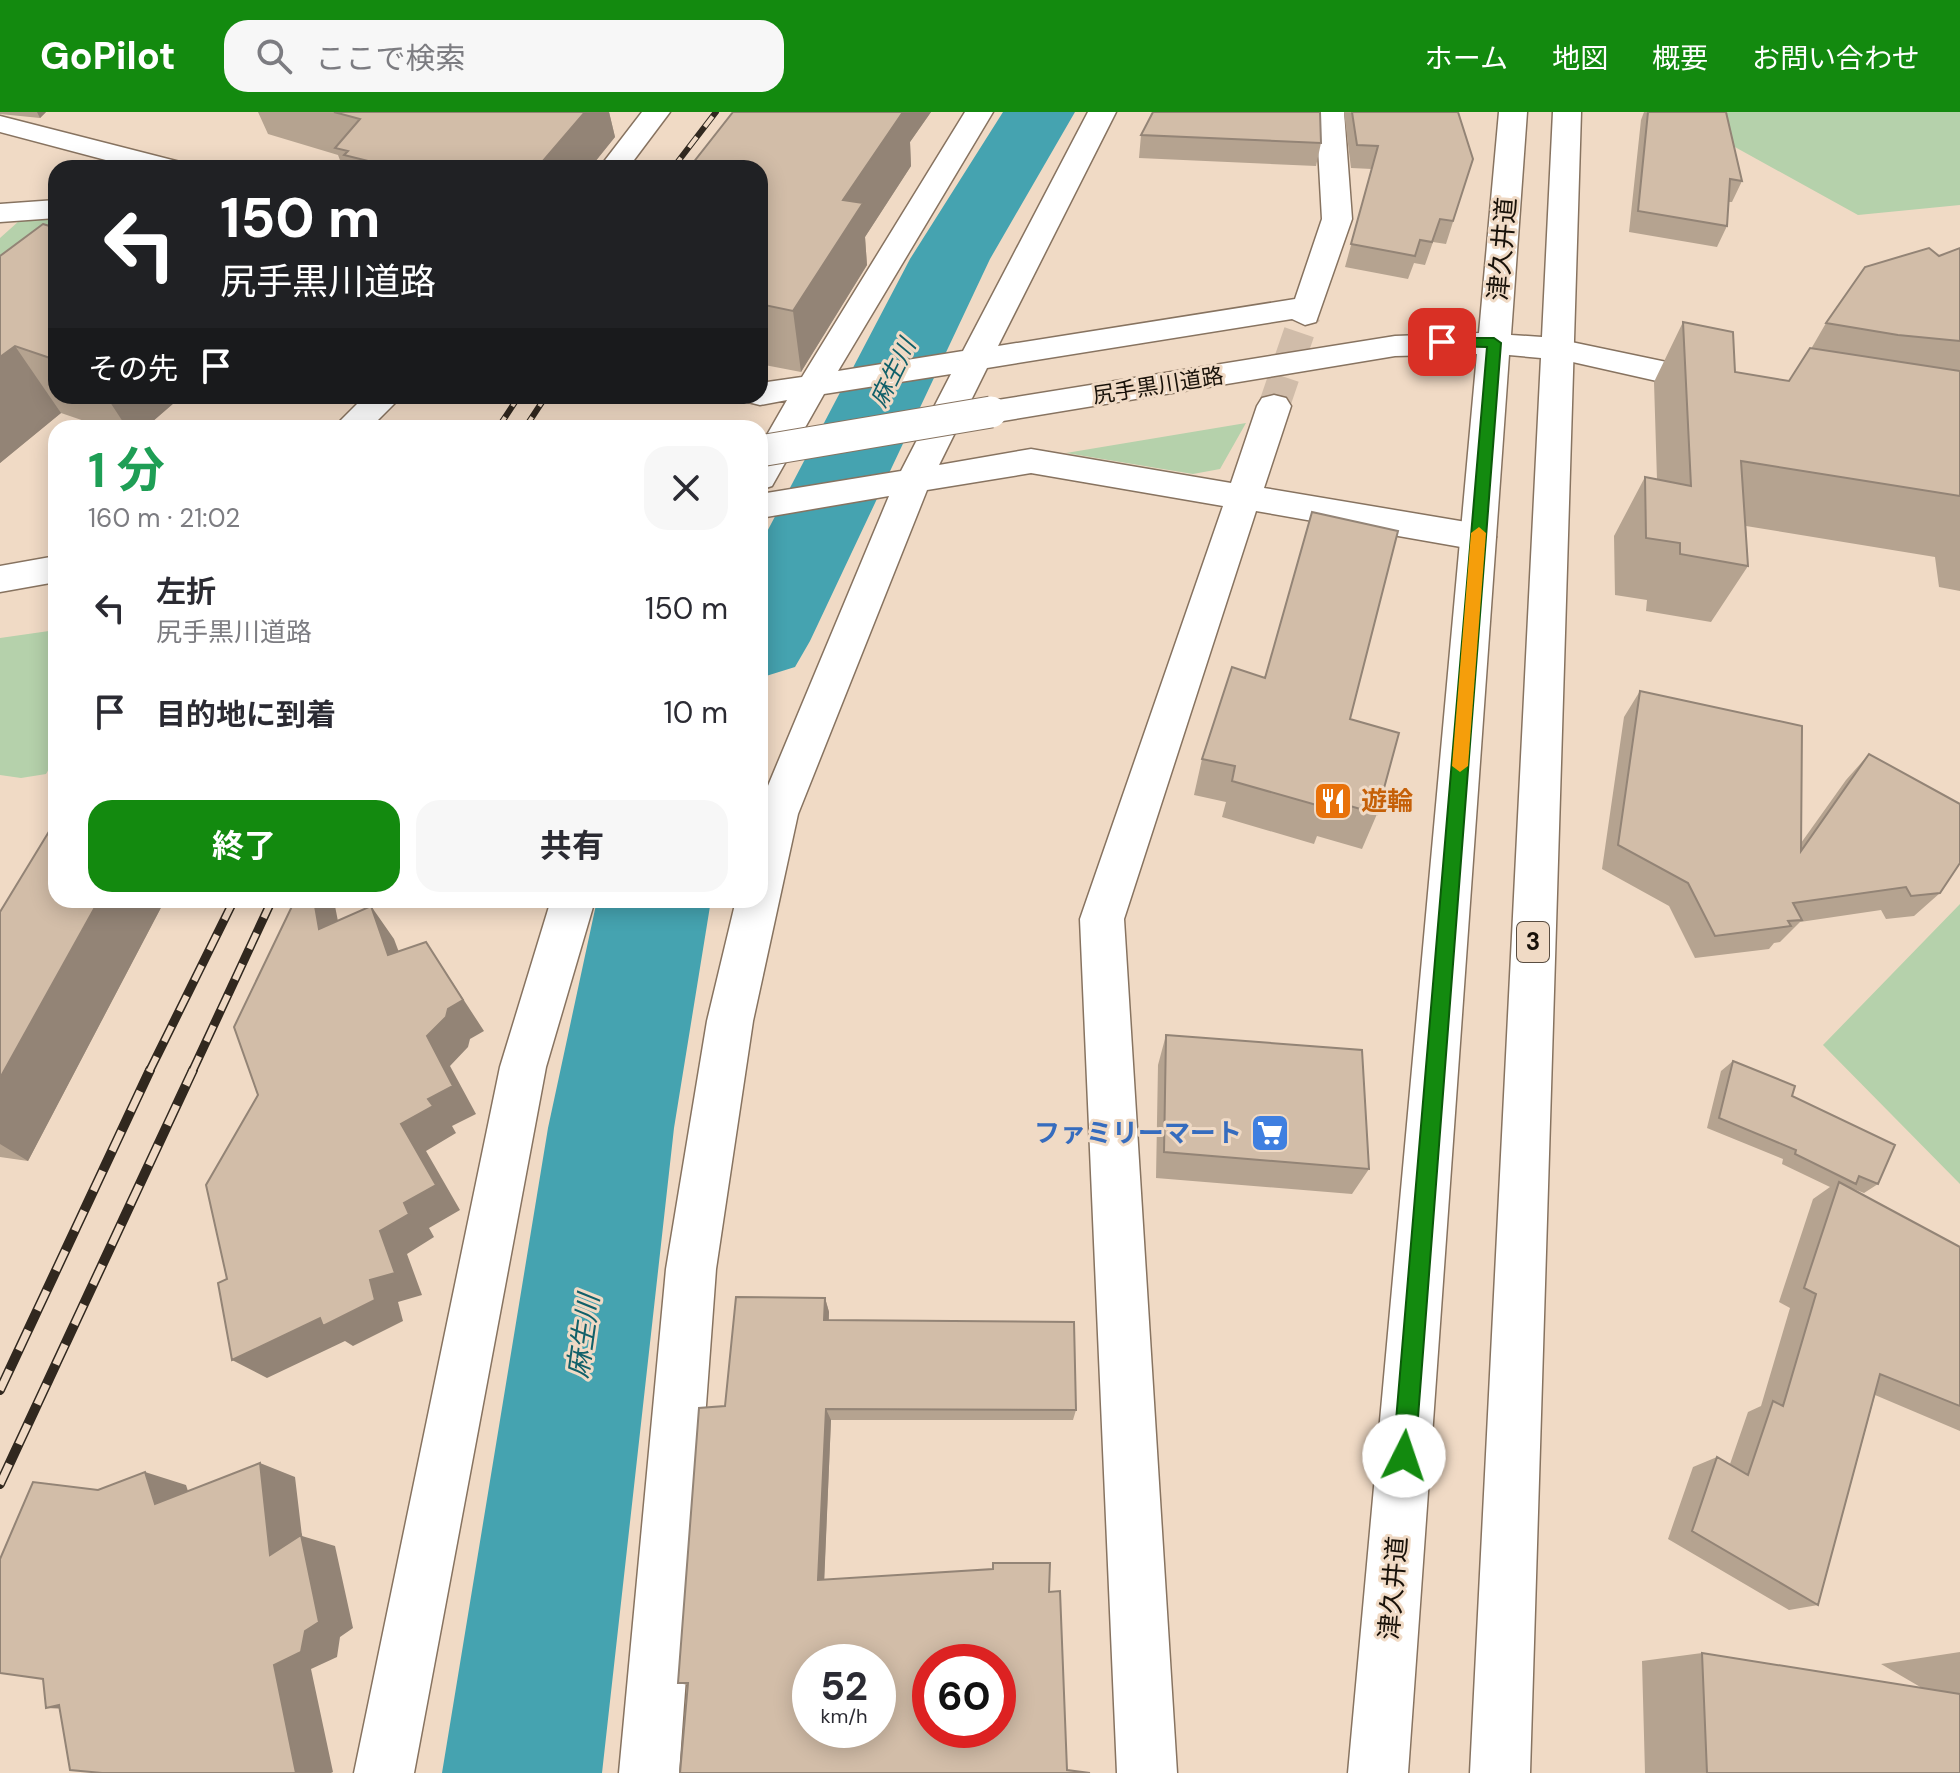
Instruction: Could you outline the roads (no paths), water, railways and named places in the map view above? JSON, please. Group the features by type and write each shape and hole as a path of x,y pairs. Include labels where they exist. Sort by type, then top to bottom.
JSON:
{"street":[{"path":"619,160 656,112"},
{"path":"768,463 809,386 928,202 979,112"},
{"path":"768,854 777,814 901,484 1102,112"},
{"path":"768,393 1306,311 1337,219 1330,112"},
{"name":"津久井道","path":"1378,1773 1513,112"},
{"name":"3","path":"1500,1773 1567,112"},
{"path":"0,124 139,160"},
{"path":"0,213 48,210"},
{"name":"尻手黒川道路","path":"768,450 1395,346 1494,343 1557,349 1749,391"},
{"path":"359,420 376,404"},
{"path":"1147,1773 1102,919 1274,406"},
{"path":"776,504 1031,461 1478,537"},
{"path":"0,579 48,570"},
{"path":"384,1773 523,1067 571,908"},
{"path":"649,1773 691,1269 730,1021 756,908"}],"waterway":[{"name":"麻生川","path":"768,625 950,259 1039,112"},
{"name":"麻生川","path":"522,1773 611,1128 652,908"}],"tunnel":[{"path":"1274,406 1305,315"}],"railway":[{"path":"679,160 716,112"},
{"path":"503,420 514,404"},
{"path":"530,420 541,404"},
{"path":"149,1072 230,908"},
{"path":"192,1072 268,908"},
{"path":"0,1390 150,1070"},
{"path":"0,1484 193,1070"}],"place":[{"name":"遊輪","path":"1333,801"},
{"name":"ファミリーマート","path":"1270,1133"}]}
